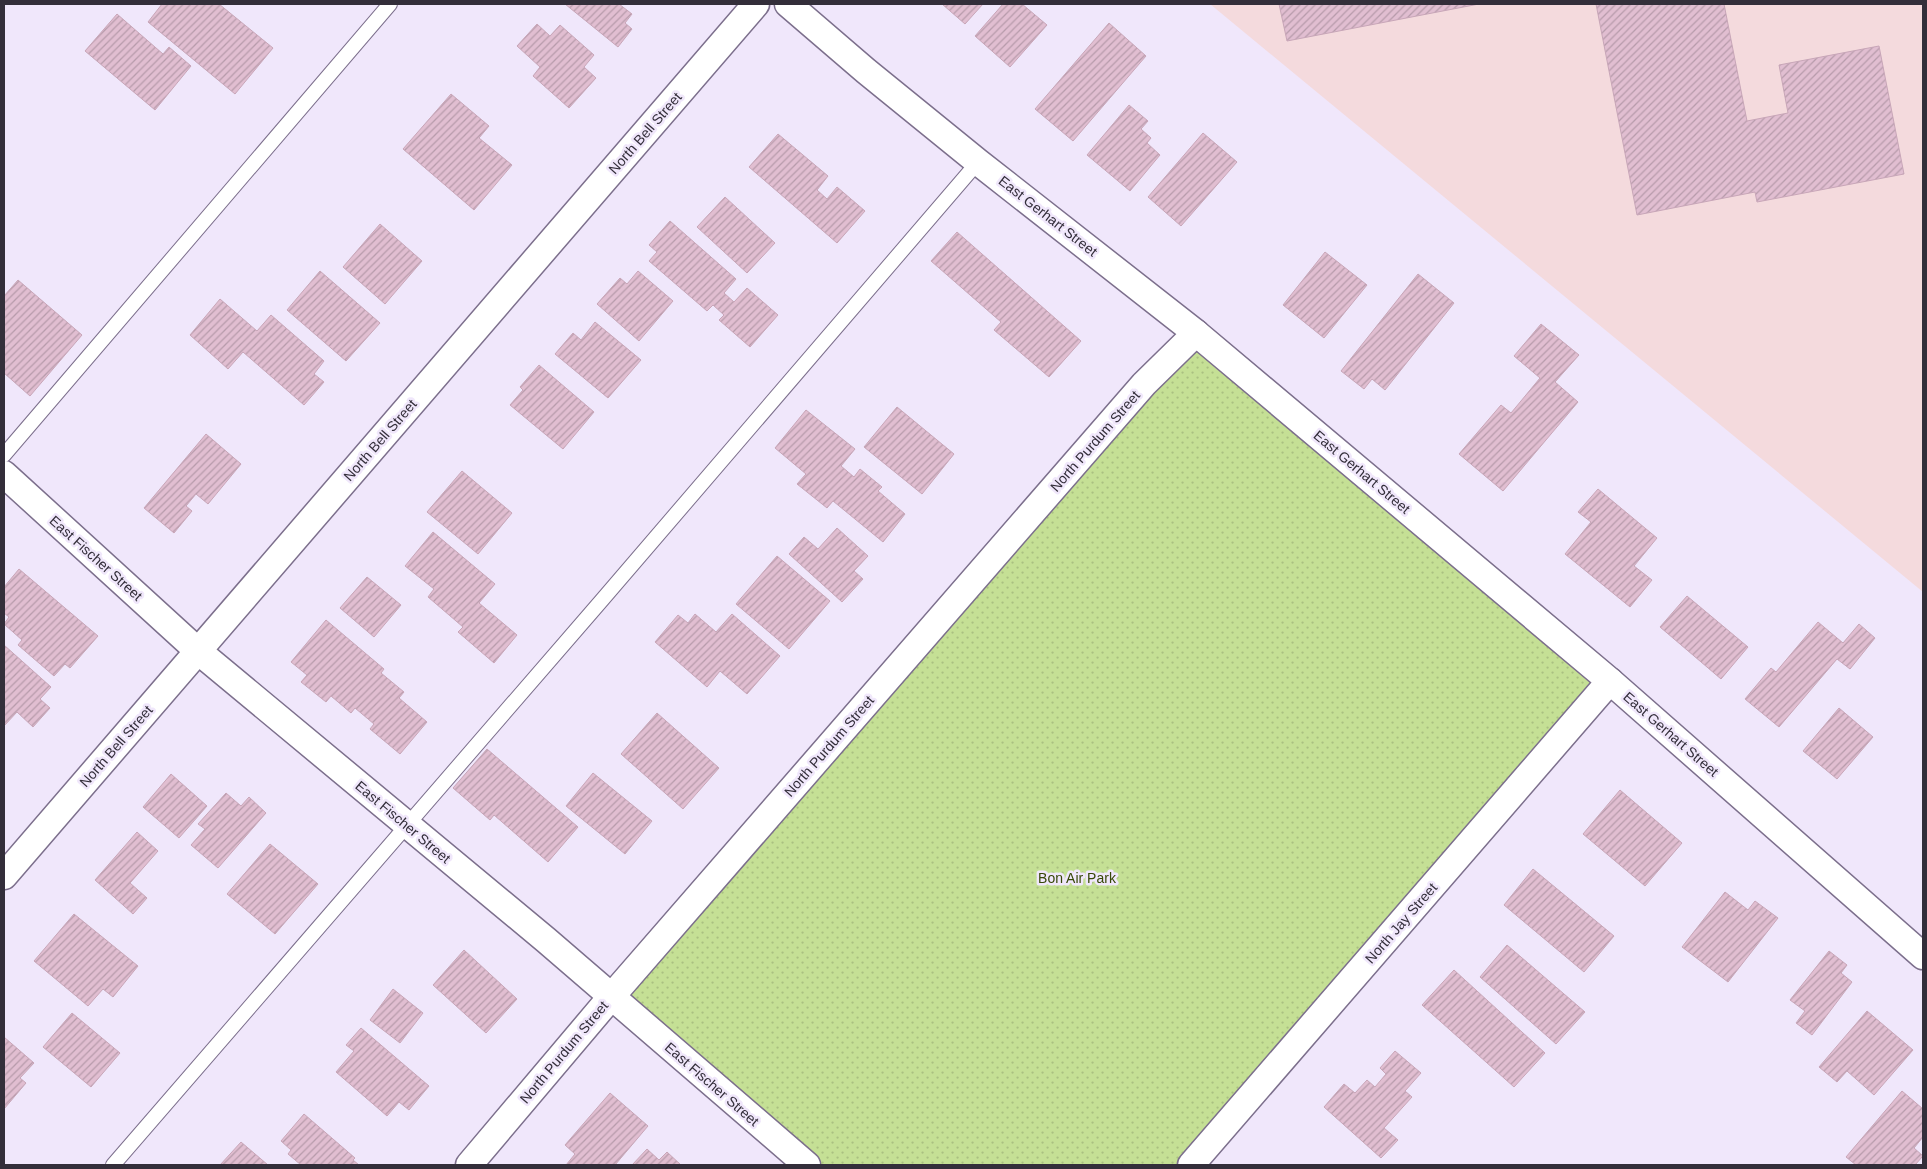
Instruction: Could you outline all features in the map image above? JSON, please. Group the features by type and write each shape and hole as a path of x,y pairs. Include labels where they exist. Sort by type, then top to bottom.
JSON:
{"street":[{"name":"North Bell Street","path":"4,876 756,4"},
{"name":"East Gerhart Street","path":"788,4 866,71 978,162 1196,333 1610,681 1923,956"},
{"name":"North Purdum Street","path":"469,1165 611,997 1144,384 1196,333"},
{"name":"East Fischer Street","path":"4,474 198,651 538,934 807,1165"},
{"name":"North Jay Street","path":"1191,1165 1610,681"}],"lane":[{"path":"4,455 390,4"},
{"path":"113,1165 978,162"}],"shaded area":[{"path":"1210,4 1923,4 1923,592"}],"green space":[{"name":"Bon Air Park","path":"1196,333 1610,681 1191,1165 808,1165 611,997"}],"building":[{"path":"162,4 219,4 273,48 235,94 148,22"},
{"path":"565,4 619,4 632,14 625,23 632,29 618,47"},
{"path":"942,4 983,4 965,24"},
{"path":"1003,4 1022,4 1047,25 1010,67 975,36"},
{"path":"1279,4 1479,4 1287,41"},
{"path":"1596,4 1724,4 1747,121 1788,113 1779,65 1879,46 1904,174 1757,202 1755,192 1637,215"},
{"path":"117,14 163,54 169,47 191,66 155,110 85,51"},
{"path":"1109,23 1146,56 1073,141 1035,109"},
{"path":"537,24 550,36 560,25 594,55 584,67 596,78 569,108 533,76 540,67 517,46"},
{"path":"451,94 489,126 479,138 512,165 474,210 403,149"},
{"path":"1129,105 1148,121 1141,129 1151,138 1147,143 1160,155 1130,191 1087,155"},
{"path":"1203,133 1237,162 1181,226 1148,197"},
{"path":"778,134 828,176 817,190 827,199 837,187 865,211 837,243 749,167"},
{"path":"725,197 775,243 747,273 697,227"},
{"path":"670,221 736,279 724,293 734,302 747,288 778,315 750,347 719,320 724,315 713,305 707,311 649,261 657,252 649,245"},
{"path":"380,224 422,261 385,304 343,267"},
{"path":"957,232 1081,341 1049,377 994,330 1001,322 931,261"},
{"path":"1325,252 1367,285 1324,338 1283,305"},
{"path":"320,271 380,323 346,361 287,310"},
{"path":"638,271 673,301 639,341 597,304 620,278 627,284"},
{"path":"1418,274 1454,303 1385,390 1372,379 1364,389 1341,371"},
{"path":"18,280 82,335 30,396 4,373 4,296"},
{"path":"220,299 257,331 271,315 324,361 314,374 324,382 304,405 243,352 228,369 190,335"},
{"path":"595,322 641,360 608,398 555,354 573,333 581,340"},
{"path":"1541,324 1579,355 1555,382 1578,402 1503,491 1459,454 1501,405 1511,413 1540,378 1514,356"},
{"path":"539,365 594,412 563,449 510,405 523,390 520,387"},
{"path":"897,407 954,454 922,494 864,447"},
{"path":"806,410 855,449 841,466 854,477 860,469 882,487 878,491 905,514 883,542 833,501 827,508 797,484 806,474 775,448"},
{"path":"206,434 241,464 208,504 196,494 186,506 192,511 174,533 144,508"},
{"path":"462,471 512,513 478,554 427,512"},
{"path":"1598,489 1657,538 1634,566 1652,580 1630,607 1565,554 1591,522 1578,512"},
{"path":"837,528 868,556 854,571 863,579 842,602 789,554 804,537 818,549"},
{"path":"433,532 495,584 479,603 517,635 494,663 458,632 463,627 428,597 434,589 405,566"},
{"path":"777,556 830,601 789,649 736,604"},
{"path":"19,569 98,636 70,668 65,664 54,676 18,645 22,640 4,624 9,617 4,613 4,587"},
{"path":"367,577 401,605 374,637 340,608"},
{"path":"1687,596 1748,647 1721,679 1660,627"},
{"path":"695,614 716,632 732,614 780,656 747,694 720,671 707,687 655,642 678,615 688,623"},
{"path":"326,620 384,669 381,673 404,692 399,698 427,722 400,754 370,729 374,724 355,708 351,713 331,696 326,702 301,682 307,675 291,662"},
{"path":"1818,622 1843,643 1859,624 1875,638 1850,669 1837,659 1779,727 1745,699 1771,668 1776,672"},
{"path":"4,645 51,687 40,699 50,708 33,727 17,712 4,726"},
{"path":"1839,708 1873,737 1837,779 1803,751"},
{"path":"657,713 719,768 683,809 621,754"},
{"path":"487,749 578,827 548,862 494,815 490,820 453,788"},
{"path":"593,773 652,821 625,854 566,806"},
{"path":"171,774 207,806 179,838 143,807"},
{"path":"1620,790 1682,843 1645,886 1583,834"},
{"path":"226,793 241,806 249,797 266,813 218,868 191,845 205,829 198,824"},
{"path":"137,832 158,851 130,883 147,898 133,914 95,880"},
{"path":"270,844 318,884 275,934 227,894"},
{"path":"1533,869 1614,936 1584,972 1504,905"},
{"path":"1725,892 1748,910 1755,901 1778,918 1728,982 1682,947"},
{"path":"74,914 138,966 113,997 103,989 88,1006 34,961"},
{"path":"1507,945 1585,1012 1556,1044 1480,977"},
{"path":"464,950 517,999 486,1033 433,985"},
{"path":"1829,951 1847,965 1841,973 1852,982 1812,1035 1796,1023 1805,1011 1790,1000"},
{"path":"1454,970 1545,1053 1514,1087 1422,1005"},
{"path":"393,989 423,1013 400,1043 370,1020"},
{"path":"1867,1011 1913,1050 1874,1095 1847,1071 1837,1082 1819,1067"},
{"path":"72,1013 120,1053 91,1087 43,1047"},
{"path":"361,1028 429,1086 409,1110 399,1102 387,1116 336,1072 354,1051 346,1045"},
{"path":"4,1037 34,1063 20,1078 26,1083 4,1109"},
{"path":"1395,1051 1421,1073 1405,1091 1412,1097 1384,1128 1398,1140 1381,1158 1324,1107 1344,1084 1355,1093 1367,1080 1375,1087 1386,1074 1380,1068"},
{"path":"1902,1091 1923,1109 1923,1137 1914,1148 1923,1156 1915,1165 1856,1165 1846,1157"},
{"path":"610,1093 648,1126 615,1165 566,1165 575,1154 565,1145"},
{"path":"304,1114 355,1158 353,1160 359,1165 301,1165 288,1154 291,1150 281,1141"},
{"path":"241,1142 268,1165 220,1165"},
{"path":"647,1149 659,1160 667,1152 681,1165 632,1165"}]}
